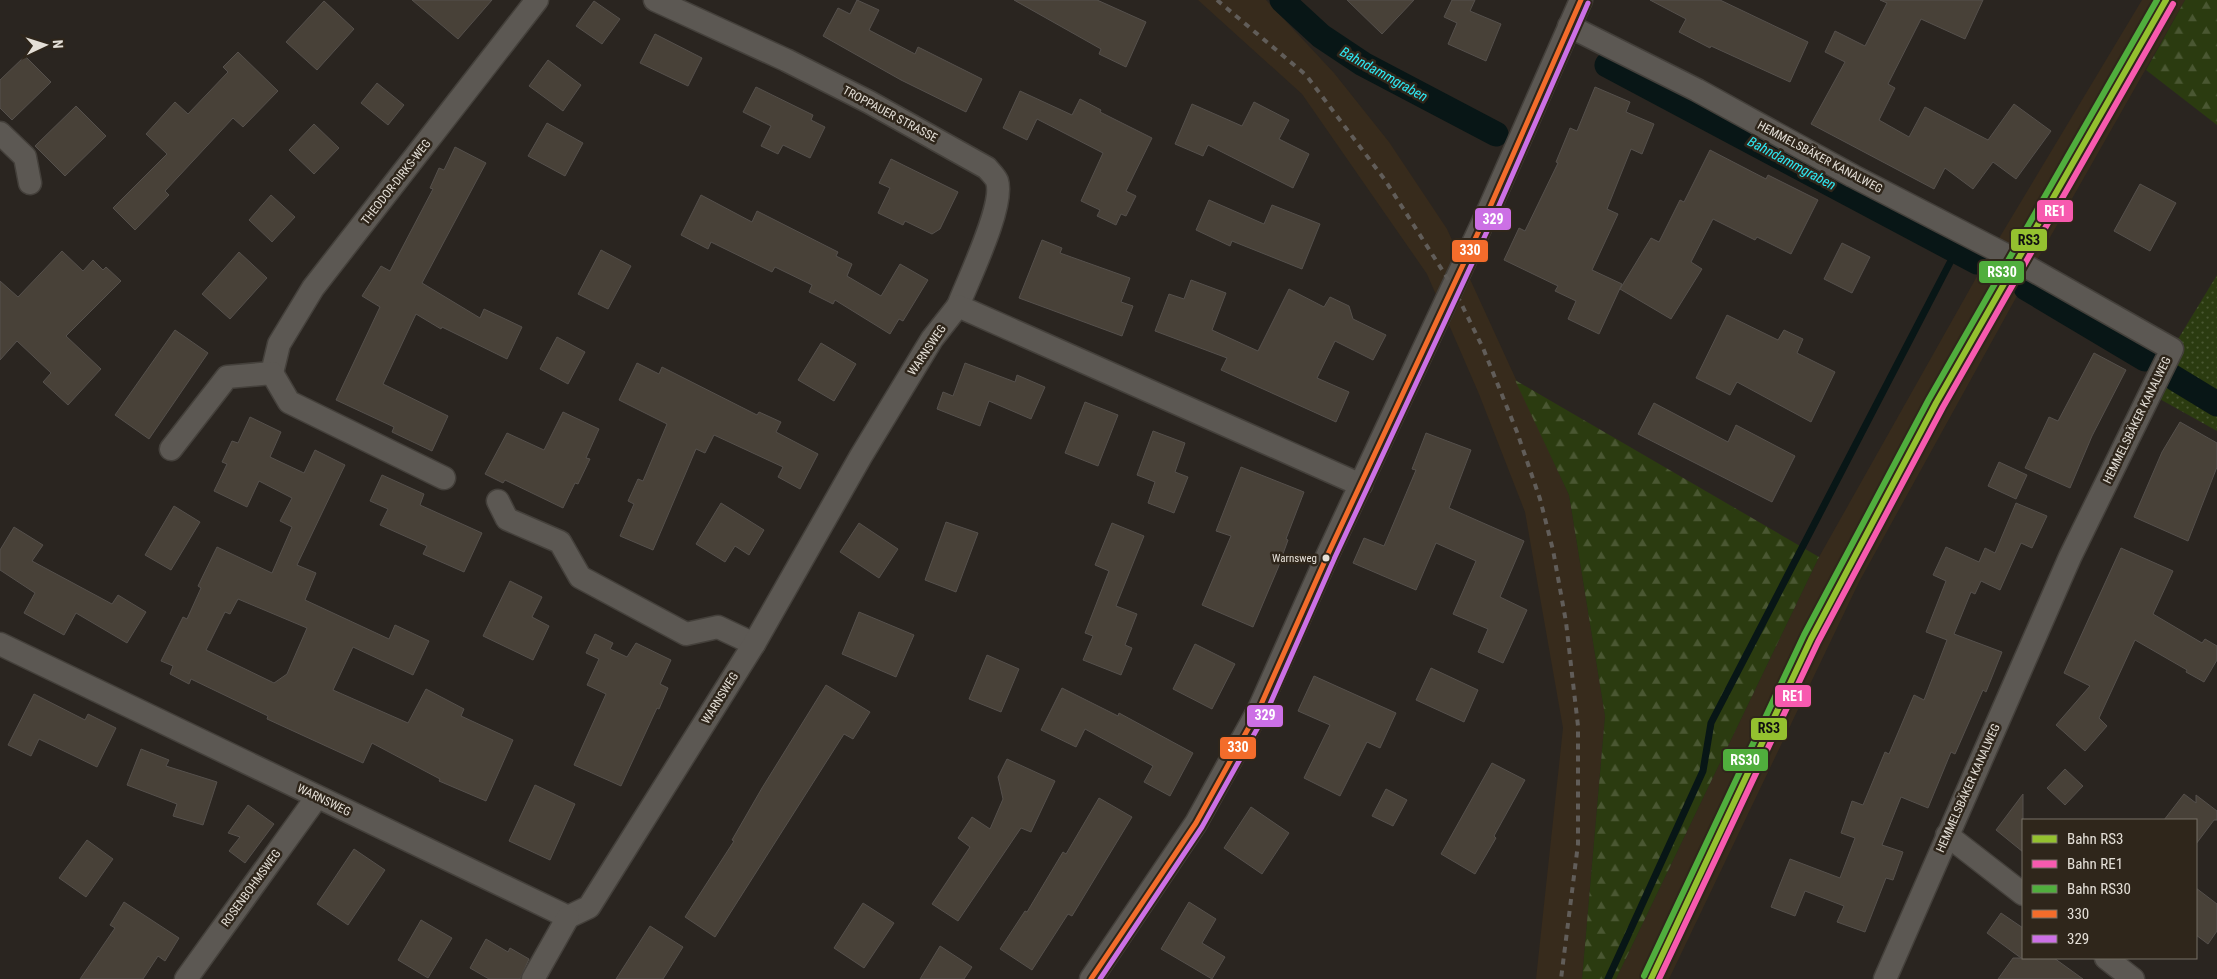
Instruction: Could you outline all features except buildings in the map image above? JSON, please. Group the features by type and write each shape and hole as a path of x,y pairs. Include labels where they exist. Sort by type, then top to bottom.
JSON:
{"street":[{"name":"THEODOR-DIRKS-WEG","path":"272,374 280,344 314,288 538,0"},
{"name":"TROPPAUER STRASSE","path":"655,0 786,60 872,103 987,168 997,180 998,193 995,212 958,306"},
{"path":"1091,979 1196,823 1246,734 1490,207 1582,0"},
{"name":"HEMMELSBÄKER KANALWEG","path":"1569,26 1696,90 1853,176 2006,255 2172,349 2070,558 1885,979"},
{"path":"0,134 24,157 30,183"},
{"path":"958,306 1361,485"},
{"name":"WARNSWEG","path":"0,644 568,917 589,907 754,644 860,456 932,339 958,306"},
{"path":"171,449 227,377 272,374 289,402 444,478"},
{"path":"498,501 507,519 560,542 580,577 686,634 718,627 754,644"},
{"name":"ROSENBOHMSWEG","path":"186,979 317,797"},
{"path":"1947,835 2022,893"},
{"path":"533,979 568,917"},
{"path":"2107,959 2133,979"}],"shaded area":[{"path":"1198,0 1266,0 1334,73 1389,142 1447,229 1569,495 1605,716 1582,979 1536,979 1563,728 1525,512 1479,394 1427,274 1302,94"},
{"path":"2142,0 2185,0 2028,276 1859,582 1669,979 1616,979 1819,557 1989,255"}],"green space":[{"path":"2185,0 2217,0 2217,125 2146,70"},
{"path":"2217,275 2217,431 2149,393 2172,349"},
{"path":"1515,380 1819,557 1616,979 1582,979 1605,716 1569,495"}],"waterway":[{"name":"Bahndammgraben","path":"1282,0 1321,36 1363,64 1496,134"},
{"name":"Bahndammgraben","path":"1607,65 1977,262"},
{"path":"1608,979 1703,771 1711,723 1956,251"},
{"name":"Bahndammgraben","path":"2026,288 2145,359"},
{"name":"Bahndammgraben","path":"2171,376 2217,404"}],"railway":[{"path":"1217,0 1306,75 1385,180 1453,287 1483,348 1517,432 1540,499 1553,550 1566,622 1578,726 1578,844 1561,979"}],"rail line":[{"name":"RS30","path":"1644,976 1804,635 1929,399 2157,0"},
{"name":"RS3","path":"1651,979 1811,639 1936,403 2166,0"},
{"name":"RE1","path":"1659,979 1818,642 1943,407 2173,4"}],"transit line":[{"name":"330","path":"1091,979 1196,823 1259,709 1328,554 1490,207 1581,0"},
{"name":"329","path":"1100,979 1202,827 1266,713 1335,557 1497,210 1588,3"}],"place":[{"name":"Warnsweg","path":"1326,558"}]}
